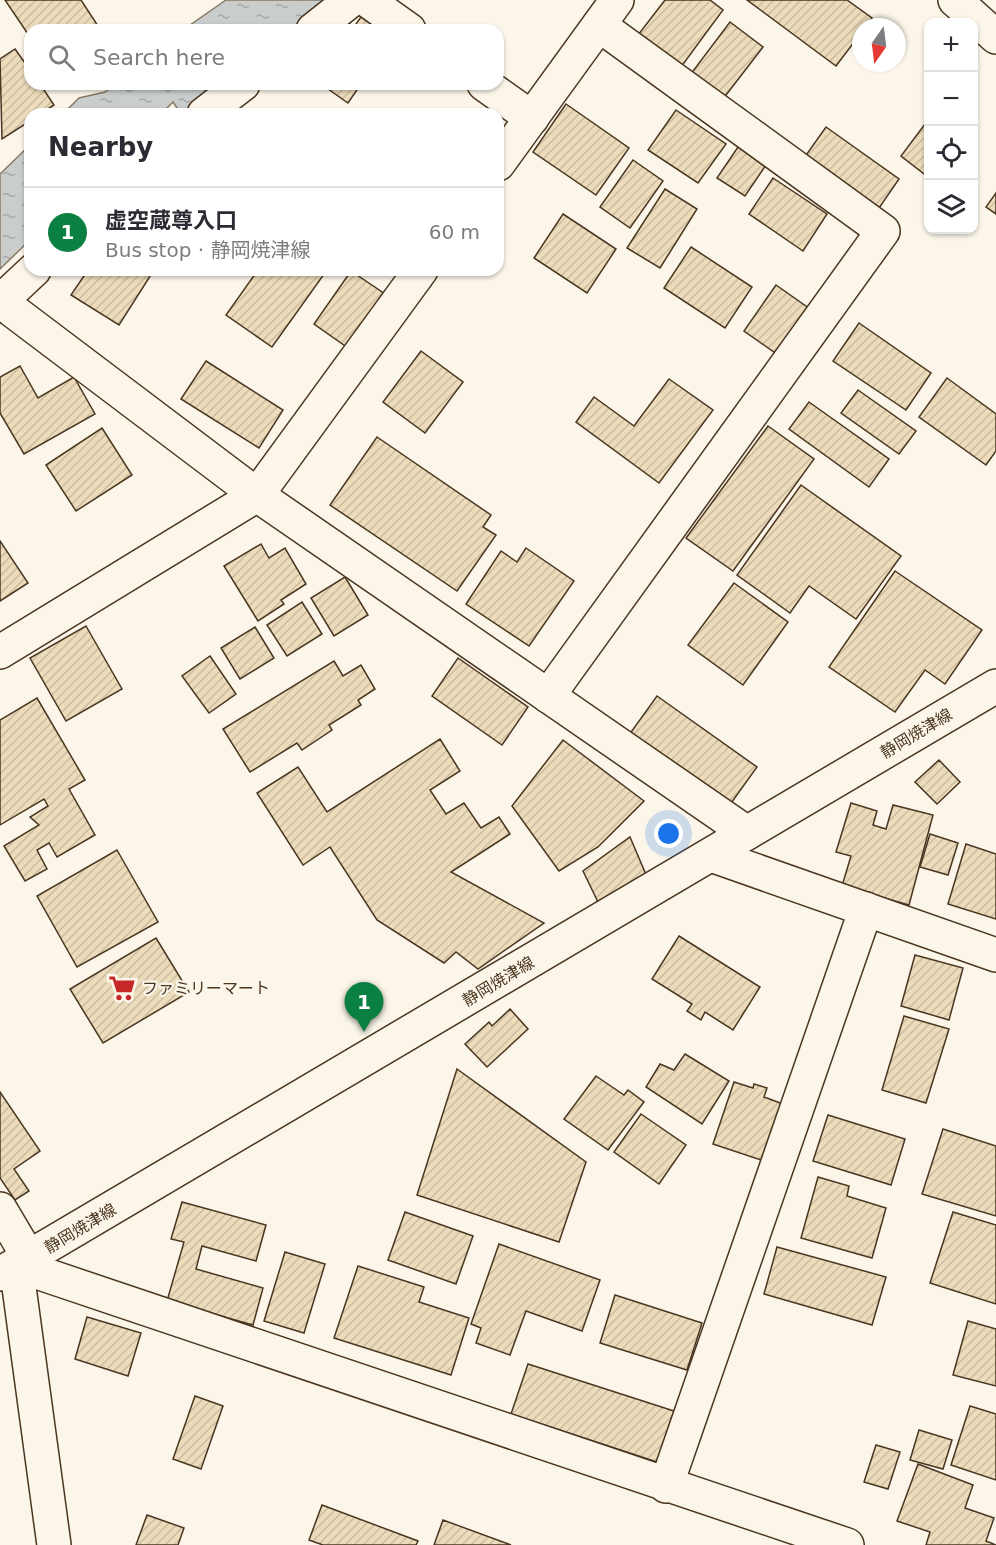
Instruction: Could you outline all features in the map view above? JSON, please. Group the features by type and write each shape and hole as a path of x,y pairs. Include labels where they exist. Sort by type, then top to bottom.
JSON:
{"street":[{"path":"321,24 351,0"},
{"path":"367,0 401,24"},
{"path":"956,0 996,37"},
{"path":"504,156 608,13 883,231 548,696"},
{"path":"212,108 235,90"},
{"path":"492,90 532,118"},
{"path":"27,276 1,300 12,310 257,495 747,833"},
{"path":"0,652 257,495 417,276"},
{"name":"静岡焼津線","path":"15,1266 996,686"},
{"path":"711,855 996,955"},
{"path":"666,1486 866,909"},
{"path":"0,1209 15,1266 54,1545"},
{"path":"15,1266 847,1545"}],"water":[{"path":"226,0 329,0 298,24 192,24"},
{"path":"108,90 211,90 189,108 177,108 173,102 167,108 69,108 79,98"},
{"path":"24,151 24,246 0,269 0,174"}],"building":[{"path":"5,0 81,0 97,24 24,24 24,28"},
{"path":"665,0 710,0 723,10 681,67 638,35"},
{"path":"747,0 847,0 872,18 852,18 852,45 836,66"},
{"path":"361,17 371,24 356,24"},
{"path":"730,22 763,47 723,99 690,75"},
{"path":"15,49 24,62 24,90 44,90 54,105 49,108 24,108 24,125 2,139 0,59"},
{"path":"330,90 357,90 348,103"},
{"path":"566,104 629,148 596,195 533,152"},
{"path":"676,110 726,144 698,183 648,150"},
{"path":"924,125 924,174 901,156"},
{"path":"826,127 899,179 877,211 804,158"},
{"path":"738,147 766,165 745,196 717,178"},
{"path":"633,160 663,181 630,228 600,207"},
{"path":"773,178 827,214 803,251 749,214"},
{"path":"665,189 697,209 660,268 627,248"},
{"path":"996,193 996,214 986,207"},
{"path":"563,214 616,249 587,293 534,258"},
{"path":"691,247 752,287 725,328 664,288"},
{"path":"84,276 150,276 119,325 71,295"},
{"path":"254,276 323,276 272,347 226,315"},
{"path":"348,276 358,276 388,296 351,350 314,324"},
{"path":"776,285 810,309 778,355 744,331"},
{"path":"859,323 931,373 906,410 833,361"},
{"path":"421,351 463,382 425,433 383,402"},
{"path":"206,361 283,410 259,448 181,399"},
{"path":"20,366 38,398 74,377 95,414 24,454 0,413 0,377"},
{"path":"947,378 996,414 996,451 986,465 919,417"},
{"path":"669,379 713,410 659,483 576,422 594,397 634,426"},
{"path":"858,390 916,431 899,454 841,413"},
{"path":"809,402 889,459 869,487 789,429"},
{"path":"768,426 814,459 733,571 686,538"},
{"path":"102,428 132,475 76,511 46,465"},
{"path":"377,437 491,515 483,527 496,535 457,591 330,505"},
{"path":"801,485 901,556 856,619 809,586 790,613 737,575"},
{"path":"0,541 28,583 0,601"},
{"path":"261,544 269,558 285,548 306,584 281,600 284,604 258,621 224,566"},
{"path":"526,548 574,581 529,646 466,604 501,551 517,562"},
{"path":"895,571 982,630 945,684 925,670 895,712 829,667"},
{"path":"345,577 368,615 334,636 311,598"},
{"path":"734,583 788,622 743,685 688,645"},
{"path":"302,602 322,634 287,656 267,625"},
{"path":"86,626 122,689 66,721 30,658"},
{"path":"255,627 274,658 240,679 221,648"},
{"path":"210,656 236,694 209,713 182,676"},
{"path":"458,658 528,707 502,745 432,696"},
{"path":"334,661 343,676 361,665 375,689 358,700 361,705 329,725 332,730 302,750 297,743 250,772 223,729"},
{"path":"657,696 757,767 729,806 629,735"},
{"path":"37,698 85,780 69,789 95,835 57,857 49,843 37,850 47,869 25,881 4,846 39,825 30,817 48,806 44,799 0,825 0,720"},
{"path":"440,739 460,771 430,790 446,814 464,803 481,828 499,817 510,834 451,872 544,923 478,969 456,952 444,963 377,920 330,847 303,865 257,793 298,767 327,812"},
{"path":"563,740 644,801 598,847 559,871 512,806"},
{"path":"939,760 960,782 937,804 915,782"},
{"path":"851,803 877,811 873,825 886,829 893,805 933,815 909,905 842,886 851,856 836,852"},
{"path":"930,834 958,843 948,875 920,867"},
{"path":"630,837 647,877 598,902 583,871"},
{"path":"966,844 996,854 996,919 948,904"},
{"path":"117,850 158,922 77,967 37,896"},
{"path":"679,936 760,987 733,1030 705,1012 701,1020 687,1011 692,1004 652,979"},
{"path":"156,938 189,992 103,1043 70,989"},
{"path":"915,955 963,968 949,1020 901,1006"},
{"path":"510,1009 528,1029 487,1067 465,1044 489,1022 492,1026"},
{"path":"904,1016 949,1029 926,1103 882,1090"},
{"path":"685,1054 729,1081 702,1124 646,1087 660,1064 674,1070"},
{"path":"457,1069 586,1162 559,1242 417,1195"},
{"path":"596,1076 624,1095 628,1090 644,1102 608,1150 564,1119"},
{"path":"734,1082 753,1088 754,1084 767,1088 764,1097 783,1104 764,1161 713,1144"},
{"path":"0,1092 40,1151 14,1169 29,1191 15,1200 0,1178"},
{"path":"641,1114 686,1145 659,1184 614,1152"},
{"path":"828,1115 905,1139 891,1185 813,1161"},
{"path":"943,1129 996,1146 996,1216 922,1194"},
{"path":"818,1177 849,1186 847,1196 886,1208 872,1258 801,1238"},
{"path":"182,1202 266,1225 256,1261 202,1246 196,1269 263,1288 253,1325 167,1301 184,1242 171,1239"},
{"path":"405,1212 473,1236 456,1284 388,1260"},
{"path":"953,1212 996,1225 996,1304 930,1283"},
{"path":"499,1244 600,1280 582,1331 526,1311 510,1355 476,1343 481,1328 471,1324"},
{"path":"777,1247 886,1277 872,1325 764,1294"},
{"path":"285,1252 325,1264 304,1333 264,1321"},
{"path":"358,1266 424,1287 419,1302 469,1318 451,1375 334,1338"},
{"path":"615,1295 702,1323 687,1370 600,1343"},
{"path":"87,1317 141,1333 128,1376 75,1359"},
{"path":"968,1321 996,1329 996,1386 953,1375"},
{"path":"528,1364 674,1411 657,1462 511,1414"},
{"path":"195,1396 223,1406 201,1469 173,1459"},
{"path":"970,1406 996,1414 996,1480 951,1465"},
{"path":"919,1430 952,1440 943,1469 910,1460"},
{"path":"876,1445 900,1452 888,1489 864,1482"},
{"path":"918,1464 973,1485 965,1508 994,1518 986,1541 996,1545 926,1545 930,1532 897,1521"},
{"path":"322,1505 418,1541 416,1545 323,1545 309,1540"},
{"path":"147,1515 184,1528 178,1545 136,1545"},
{"path":"443,1520 511,1545 434,1545"}],"place":[{"name":"ファミリーマート","path":"122,988"},
{"name":"虚空蔵尊入口","path":"364,1032"}]}
